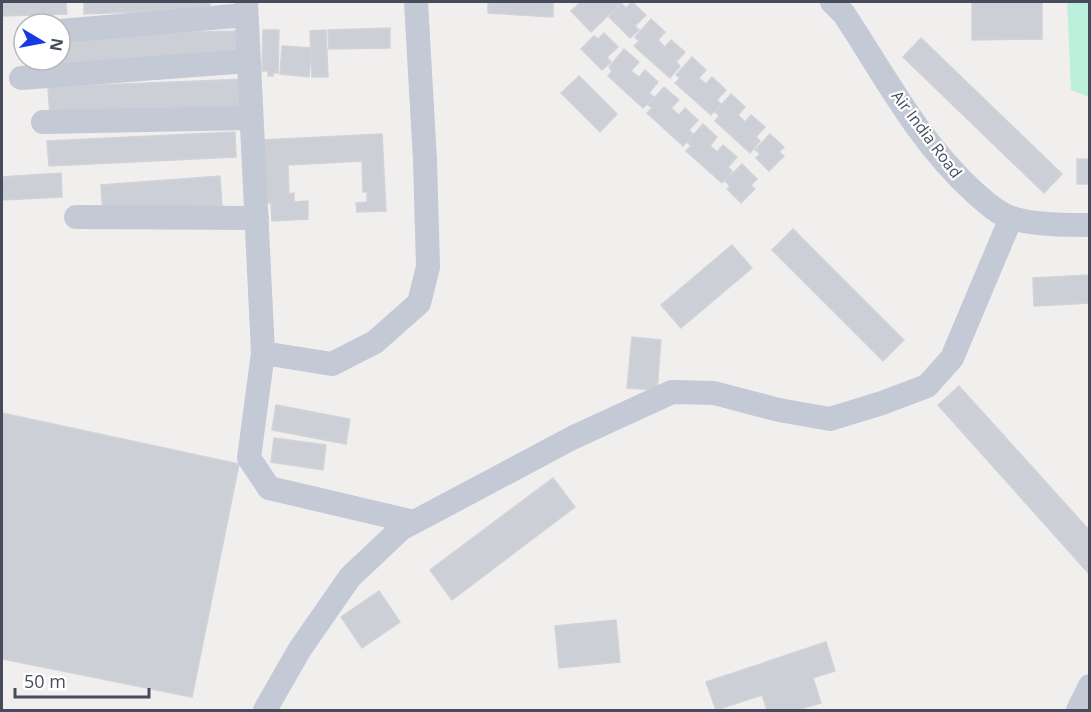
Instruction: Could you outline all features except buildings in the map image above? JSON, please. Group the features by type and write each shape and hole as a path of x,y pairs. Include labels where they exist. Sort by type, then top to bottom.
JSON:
{"street":[{"path":"263,353 332,364 375,342 419,303 428,267 425,159 416,2"},
{"name":"Air India Road","path":"832,2 844,14 907,113 948,169 985,202 1011,218 1054,224 1089,225"},
{"path":"72,30 246,8 263,353 249,458 269,488 414,522"},
{"path":"21,78 249,61"},
{"path":"43,122 251,118"},
{"path":"76,217 256,218"},
{"path":"265,711 300,649 350,577 401,529 572,438 672,392 714,393 779,410 831,419 927,386 952,358 1011,218"},
{"path":"1078,711 1089,686"}],"green space":[{"path":"1067,2 1089,2 1089,97 1071,90"}]}
